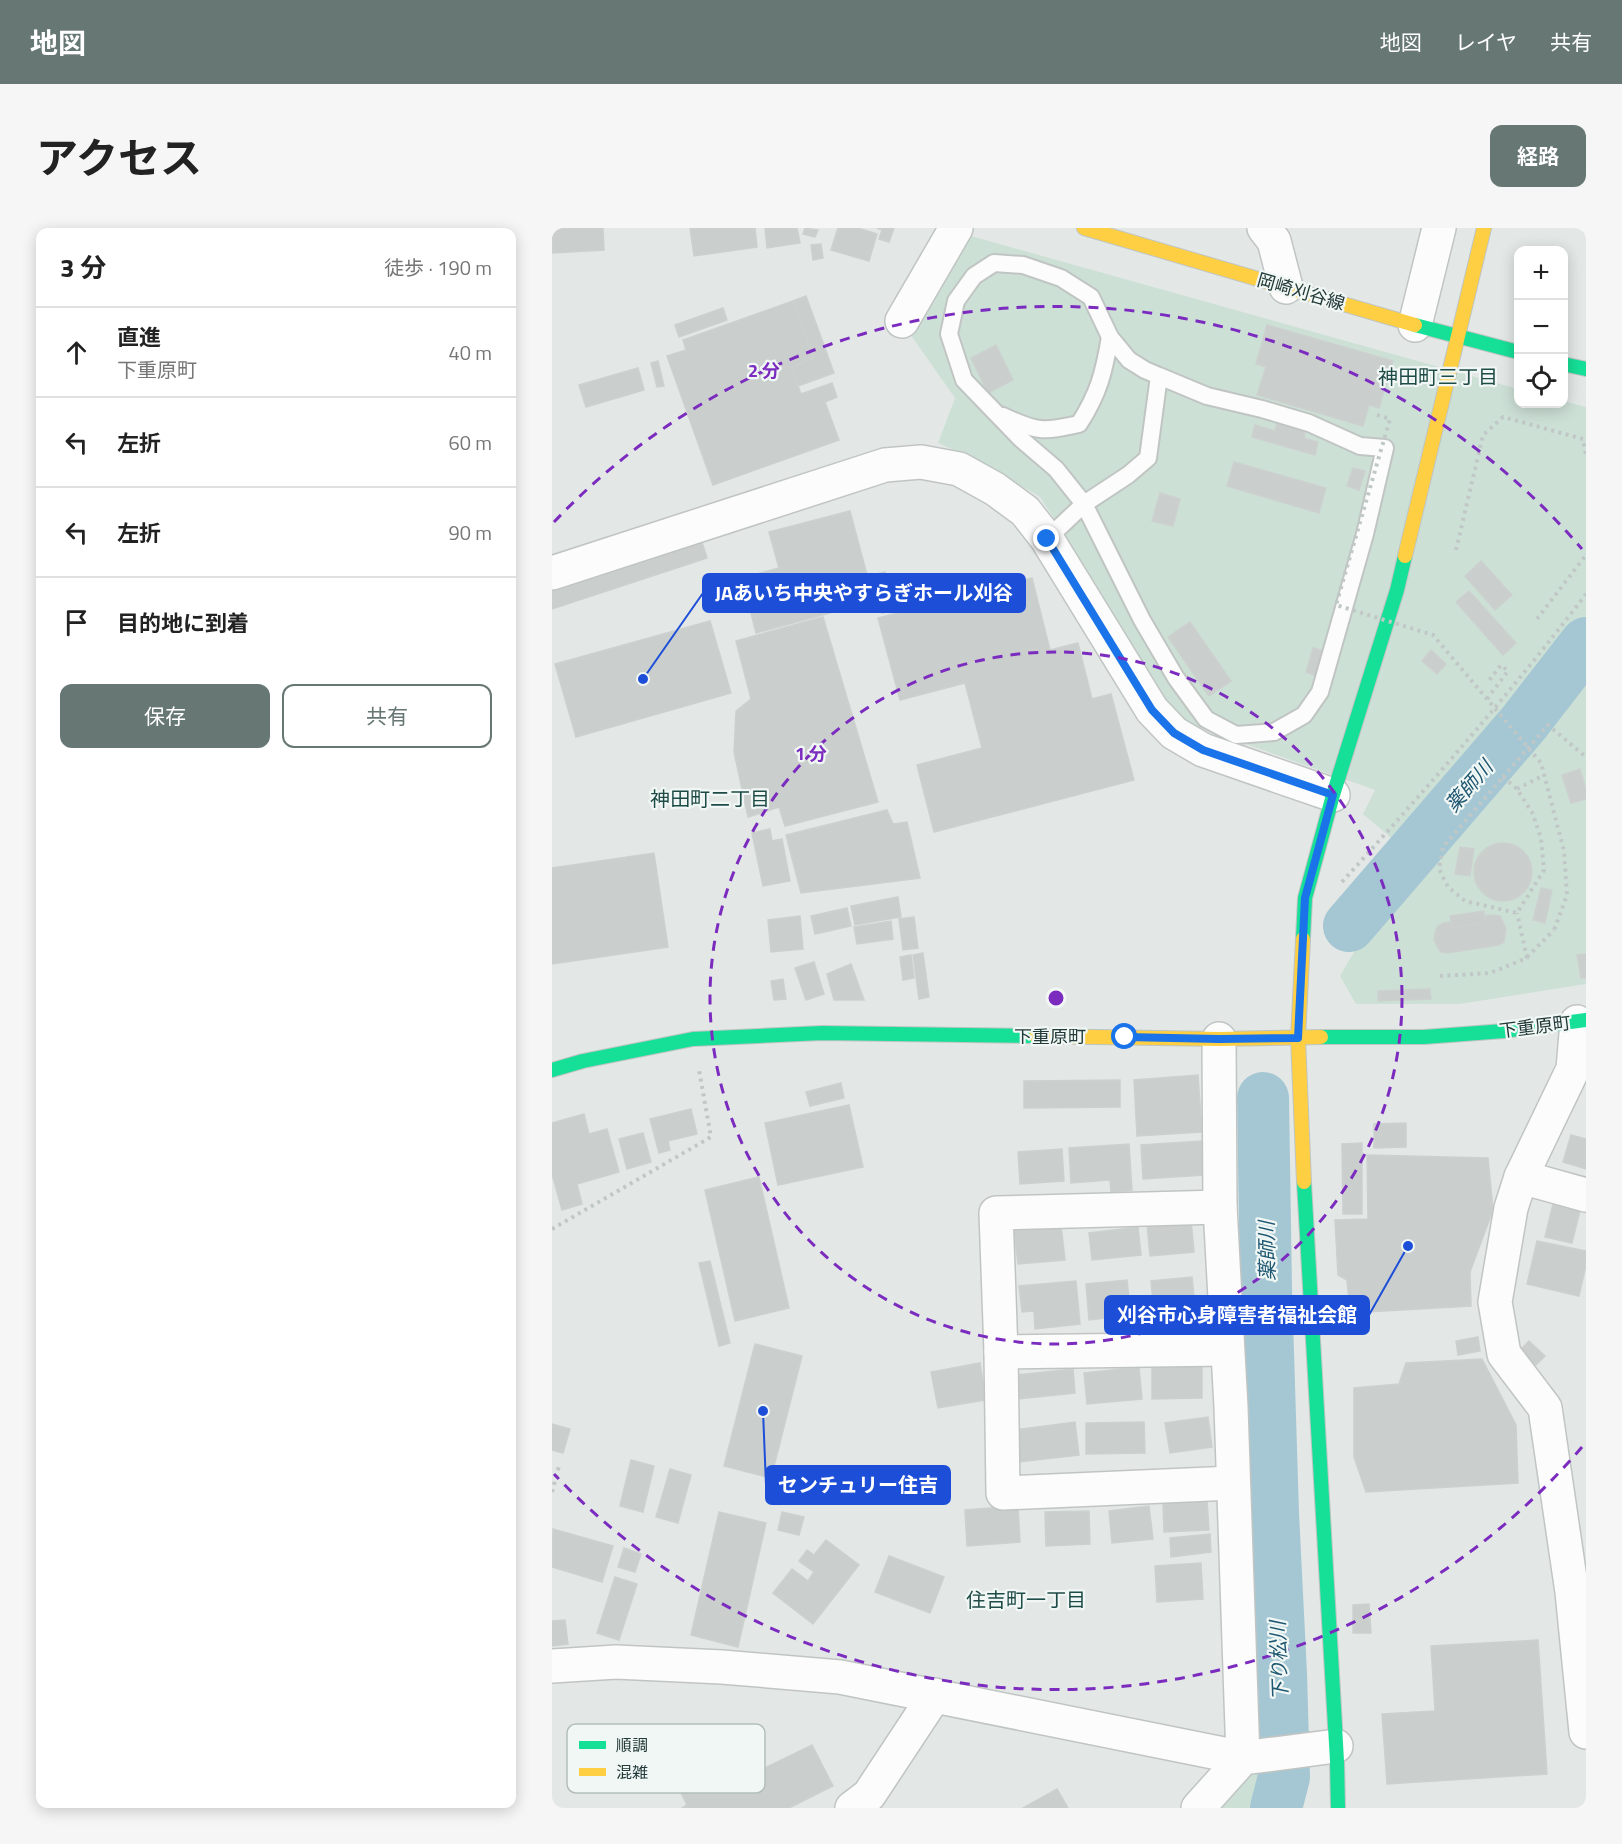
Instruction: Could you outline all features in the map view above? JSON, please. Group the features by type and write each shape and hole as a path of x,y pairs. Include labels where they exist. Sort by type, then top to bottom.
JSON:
{"street":[{"path":"902,321 956,228"},
{"name":"岡崎刈谷線","path":"1084,228 1415,325 1514,351"},
{"path":"1264,228 1274,241 1286,287"},
{"path":"1415,325 1439,228"},
{"path":"1338,1808 1299,1086 1298,1038 1305,898 1333,795 1396,590 1437,429 1484,228"},
{"path":"1568,365 1586,369"},
{"path":"552,573 885,465 921,462 959,469 995,489 1025,511 1047,539 1152,710 1174,733 1203,750 1333,795"},
{"path":"1582,1021 1573,1069 1521,1177 1511,1208 1495,1302 1504,1354 1545,1408 1574,1519 1586,1730"},
{"name":"下重原町","path":"552,1071 583,1061 693,1039 822,1033 1219,1039 1424,1037 1504,1031 1582,1021"},
{"path":"1198,1808 1243,1758 1231,1407 1220,1208 1219,1039"},
{"path":"1521,1177 1586,1195"},
{"path":"1220,1208 996,1213 1003,1492 1233,1483"},
{"path":"1001,1352 1227,1349"},
{"path":"552,1666 616,1662 722,1667 840,1677 1243,1758 1336,1746"},
{"path":"852,1808 868,1795 935,1695"}],"lane":[{"path":"994,263 1023,265 1061,278 1091,297 1110,337 1129,360 1159,376 1208,396 1309,423 1360,446 1385,448 1365,534 1320,692 1304,715 1274,732 1236,735 1206,719 1176,678 1142,620 1084,504 1056,469 1021,439 964,380 949,334 956,301 974,276 994,263"},
{"path":"994,412 1029,428 1051,430 1080,424 1093,402 1104,370 1110,337"},
{"path":"1047,539 1084,504 1128,475 1148,458 1159,376"}],"path":[{"path":"1377,415 1390,419 1336,605 1433,635 1541,763 1564,851 1567,895 1554,930 1527,957 1490,973 1440,976"},
{"path":"1456,550 1483,435 1503,417 1584,440 1586,456"},
{"path":"1537,619 1586,555"},
{"path":"1339,886 1478,729 1550,642 1586,594"},
{"path":"1487,683 1501,665 1508,670 1487,699"},
{"path":"1517,913 1466,901 1448,887 1439,869 1443,847 1548,726 1586,757"},
{"path":"1517,789 1544,776"},
{"path":"1503,777 1517,789 1533,814 1541,839 1544,870 1517,913 1527,957"},
{"path":"552,1229 711,1137 693,1039"},
{"path":"552,1492 559,1466"}],"green space":[{"path":"971,236 1514,388 1514,408 1568,408 1568,402 1586,407 1586,984 1460,1004 1356,1004 1340,976 1375,916 1422,864 1363,814 1375,790 1181,721 1157,694 1069,542 1040,497 987,465 938,443 955,398 910,334"},
{"path":"1268,1755 1281,1808 1191,1808"}],"building":[{"path":"552,228 603,228 604,250 552,253"},
{"path":"690,228 755,228 757,247 694,256"},
{"path":"765,228 797,228 800,243 767,248"},
{"path":"805,228 818,230 815,237 803,234"},
{"path":"838,228 858,228 877,234 869,261 831,250"},
{"path":"877,228 894,228 889,242 879,239 882,230"},
{"path":"821,244 823,258 813,260 811,245"},
{"path":"806,296 834,373 798,386 791,367 814,358 793,301"},
{"path":"793,301 814,358 791,367 801,394 832,383 837,397 825,402 839,440 713,485 667,356 686,350 683,340"},
{"path":"723,308 727,320 679,337 675,325"},
{"path":"1267,325 1393,361 1379,408 1369,405 1363,426 1257,395 1266,367 1256,364"},
{"path":"996,345 1013,380 988,393 971,358"},
{"path":"658,361 664,386 657,387 651,363"},
{"path":"638,368 644,390 586,407 579,385"},
{"path":"1278,420 1306,427 1304,438 1318,442 1315,455 1252,437 1255,425 1275,431"},
{"path":"1234,462 1326,488 1319,513 1227,486"},
{"path":"1353,468 1365,471 1359,490 1347,486"},
{"path":"1160,493 1180,499 1173,526 1152,521"},
{"path":"850,511 874,601 756,633 742,578 779,568 769,532"},
{"path":"701,539 707,558 552,609 552,588"},
{"path":"1481,561 1512,595 1495,610 1465,576"},
{"path":"885,572 895,609 882,613 872,575"},
{"path":"1032,578 1050,650 1078,643 1092,699 1111,694 1134,780 934,832 917,765 982,748 965,683 900,700 878,618"},
{"path":"1469,591 1516,643 1503,655 1456,602"},
{"path":"823,617 878,802 785,826 779,807 748,817 734,752 736,711 751,699 736,641"},
{"path":"710,621 731,693 576,737 555,664"},
{"path":"1190,622 1231,681 1209,696 1168,637"},
{"path":"1313,648 1324,651 1317,676 1306,672"},
{"path":"1431,650 1446,664 1437,674 1422,661"},
{"path":"1580,769 1586,799 1571,803 1562,775"},
{"path":"887,810 893,824 907,822 920,878 801,893 786,835"},
{"path":"770,829 772,841 782,839 790,881 763,886 752,833"},
{"path":"1497,843 1509,843 1524,851 1532,866 1532,878 1524,893 1509,901 1497,901 1482,893 1474,878 1474,866 1482,851"},
{"path":"1460,847 1474,849 1470,876 1455,874"},
{"path":"654,853 668,947 552,964 552,868"},
{"path":"1541,888 1552,890 1545,923 1533,920"},
{"path":"898,897 901,917 855,925 851,906"},
{"path":"847,908 851,926 815,934 811,916"},
{"path":"1484,911 1485,923 1452,928 1450,916"},
{"path":"800,916 803,949 771,952 768,920"},
{"path":"1484,916 1500,916 1506,929 1504,942 1499,945 1447,953 1441,952 1438,948 1434,940 1435,933 1437,927 1443,923 1451,922 1452,928 1485,923"},
{"path":"914,917 918,948 903,950 899,919"},
{"path":"891,921 893,939 857,944 854,927"},
{"path":"923,953 929,997 919,999 913,955"},
{"path":"1586,954 1586,978 1581,978 1577,955"},
{"path":"911,955 914,978 903,980 900,957"},
{"path":"814,962 824,994 806,1000 795,968"},
{"path":"851,964 864,1000 834,1000 827,974"},
{"path":"783,979 786,999 774,1000 771,981"},
{"path":"1430,989 1431,999 1378,1001 1378,991"},
{"path":"1198,1075 1202,1132 1137,1136 1134,1080"},
{"path":"1120,1080 1120,1107 1024,1108 1024,1081"},
{"path":"841,1083 844,1098 810,1106 806,1092"},
{"path":"849,1105 863,1167 778,1185 765,1123"},
{"path":"691,1109 697,1134 668,1141 670,1150 659,1153 650,1119"},
{"path":"584,1114 589,1134 607,1129 619,1172 577,1184 582,1204 562,1210 552,1174 552,1123"},
{"path":"1406,1123 1406,1147 1374,1148 1374,1124"},
{"path":"643,1133 651,1162 627,1169 619,1139"},
{"path":"1571,1135 1586,1139 1586,1169 1563,1162"},
{"path":"1202,1141 1205,1175 1143,1179 1141,1145"},
{"path":"1362,1143 1362,1214 1343,1214 1342,1144"},
{"path":"1129,1144 1132,1190 1111,1192 1110,1180 1071,1183 1069,1148"},
{"path":"1062,1149 1064,1181 1020,1184 1018,1152"},
{"path":"1367,1155 1488,1158 1493,1210 1470,1272 1471,1306 1350,1313 1347,1280 1338,1275 1335,1220 1368,1219"},
{"path":"759,1177 789,1308 735,1321 705,1190"},
{"path":"1554,1200 1581,1206 1572,1243 1545,1237"},
{"path":"1191,1220 1194,1252 1150,1256 1147,1224"},
{"path":"1061,1225 1065,1260 1018,1264 1014,1230"},
{"path":"1138,1227 1141,1255 1092,1260 1089,1233"},
{"path":"1537,1241 1586,1251 1586,1265 1579,1296 1527,1284"},
{"path":"710,1261 730,1343 719,1346 699,1263"},
{"path":"1192,1277 1196,1318 1155,1322 1151,1281"},
{"path":"1127,1280 1131,1315 1089,1320 1086,1284"},
{"path":"1076,1281 1080,1324 1035,1329 1034,1311 1022,1312 1019,1286"},
{"path":"1478,1337 1480,1351 1458,1355 1456,1341"},
{"path":"1529,1341 1545,1356 1536,1365 1520,1350"},
{"path":"755,1344 802,1356 771,1478 724,1466"},
{"path":"1482,1359 1516,1425 1518,1483 1366,1492 1354,1457 1354,1388 1399,1384 1406,1363"},
{"path":"980,1363 986,1400 938,1408 931,1372"},
{"path":"1202,1365 1202,1398 1152,1399 1152,1366"},
{"path":"1139,1367 1142,1399 1087,1404 1084,1373"},
{"path":"1073,1369 1075,1393 1018,1399 1015,1375"},
{"path":"1208,1417 1212,1447 1170,1453 1165,1423"},
{"path":"1075,1422 1079,1455 1018,1462 1014,1430"},
{"path":"1144,1422 1145,1453 1086,1454 1086,1423"},
{"path":"552,1424 570,1429 563,1453 552,1450"},
{"path":"631,1460 654,1466 643,1512 620,1506"},
{"path":"670,1469 691,1475 678,1523 656,1517"},
{"path":"1207,1501 1209,1530 1164,1532 1163,1504"},
{"path":"1018,1506 1020,1542 967,1546 965,1510"},
{"path":"1149,1506 1153,1539 1112,1543 1109,1511"},
{"path":"1089,1511 1090,1544 1046,1546 1045,1512"},
{"path":"719,1512 766,1523 738,1647 691,1635"},
{"path":"782,1512 804,1517 799,1535 778,1530"},
{"path":"553,1529 613,1546 602,1582 552,1567"},
{"path":"1210,1534 1211,1552 1171,1557 1170,1538"},
{"path":"826,1540 859,1565 813,1624 773,1593 792,1569 808,1581 814,1572 799,1561 807,1550 814,1555"},
{"path":"624,1548 641,1554 635,1572 618,1567"},
{"path":"889,1556 944,1577 930,1613 875,1592"},
{"path":"1201,1563 1203,1599 1157,1602 1155,1566"},
{"path":"615,1577 637,1584 619,1640 597,1633"},
{"path":"1369,1604 1371,1633 1353,1633 1353,1605"},
{"path":"565,1620 568,1644 552,1646 552,1621"},
{"path":"1538,1640 1547,1774 1387,1784 1382,1714 1435,1711 1431,1646"},
{"path":"812,1745 833,1786 789,1808 682,1808 687,1805 681,1793 765,1793 765,1768"},
{"path":"1057,1789 1068,1808 1023,1808"}],"waterway":[{"name":"薬師川","path":"1349,926 1523,724 1586,643"},
{"name":"薬師川","path":"1263,1098 1266,1288 1284,1777 1276,1808"}],"traffic: fast":[{"path":"1415,325 1514,351"},
{"path":"1568,365 1586,369"},
{"path":"1303,939 1305,898 1333,795 1397,590 1405,556"},
{"path":"1321,1037 1424,1037 1504,1031 1586,1020"},
{"path":"552,1070 583,1061 693,1039 822,1033 1036,1036"},
{"path":"1304,1182 1338,1808"}],"traffic: slow":[{"path":"1084,228 1415,325"},
{"path":"1405,556 1484,228"},
{"path":"1303,939 1298,1038 1304,1182"},
{"path":"1036,1036 1219,1039 1321,1037"}],"place":[{"name":"JAあいち中央やすらぎホール刈谷","path":"643,679"},
{"name":"刈谷市心身障害者福祉会館","path":"1408,1246"},
{"name":"センチュリー住吉","path":"763,1411"}],"district":[{"name":"神田町三丁目","path":"1438,377"},
{"name":"神田町二丁目","path":"710,799"},
{"name":"住吉町一丁目","path":"1026,1600"}],"route":[{"path":"1047,539 1152,710 1174,733 1203,750 1333,795 1305,898 1298,1038 1125,1037"}],"water label":[{"name":"下り松川","path":"1279,1661"}]}
